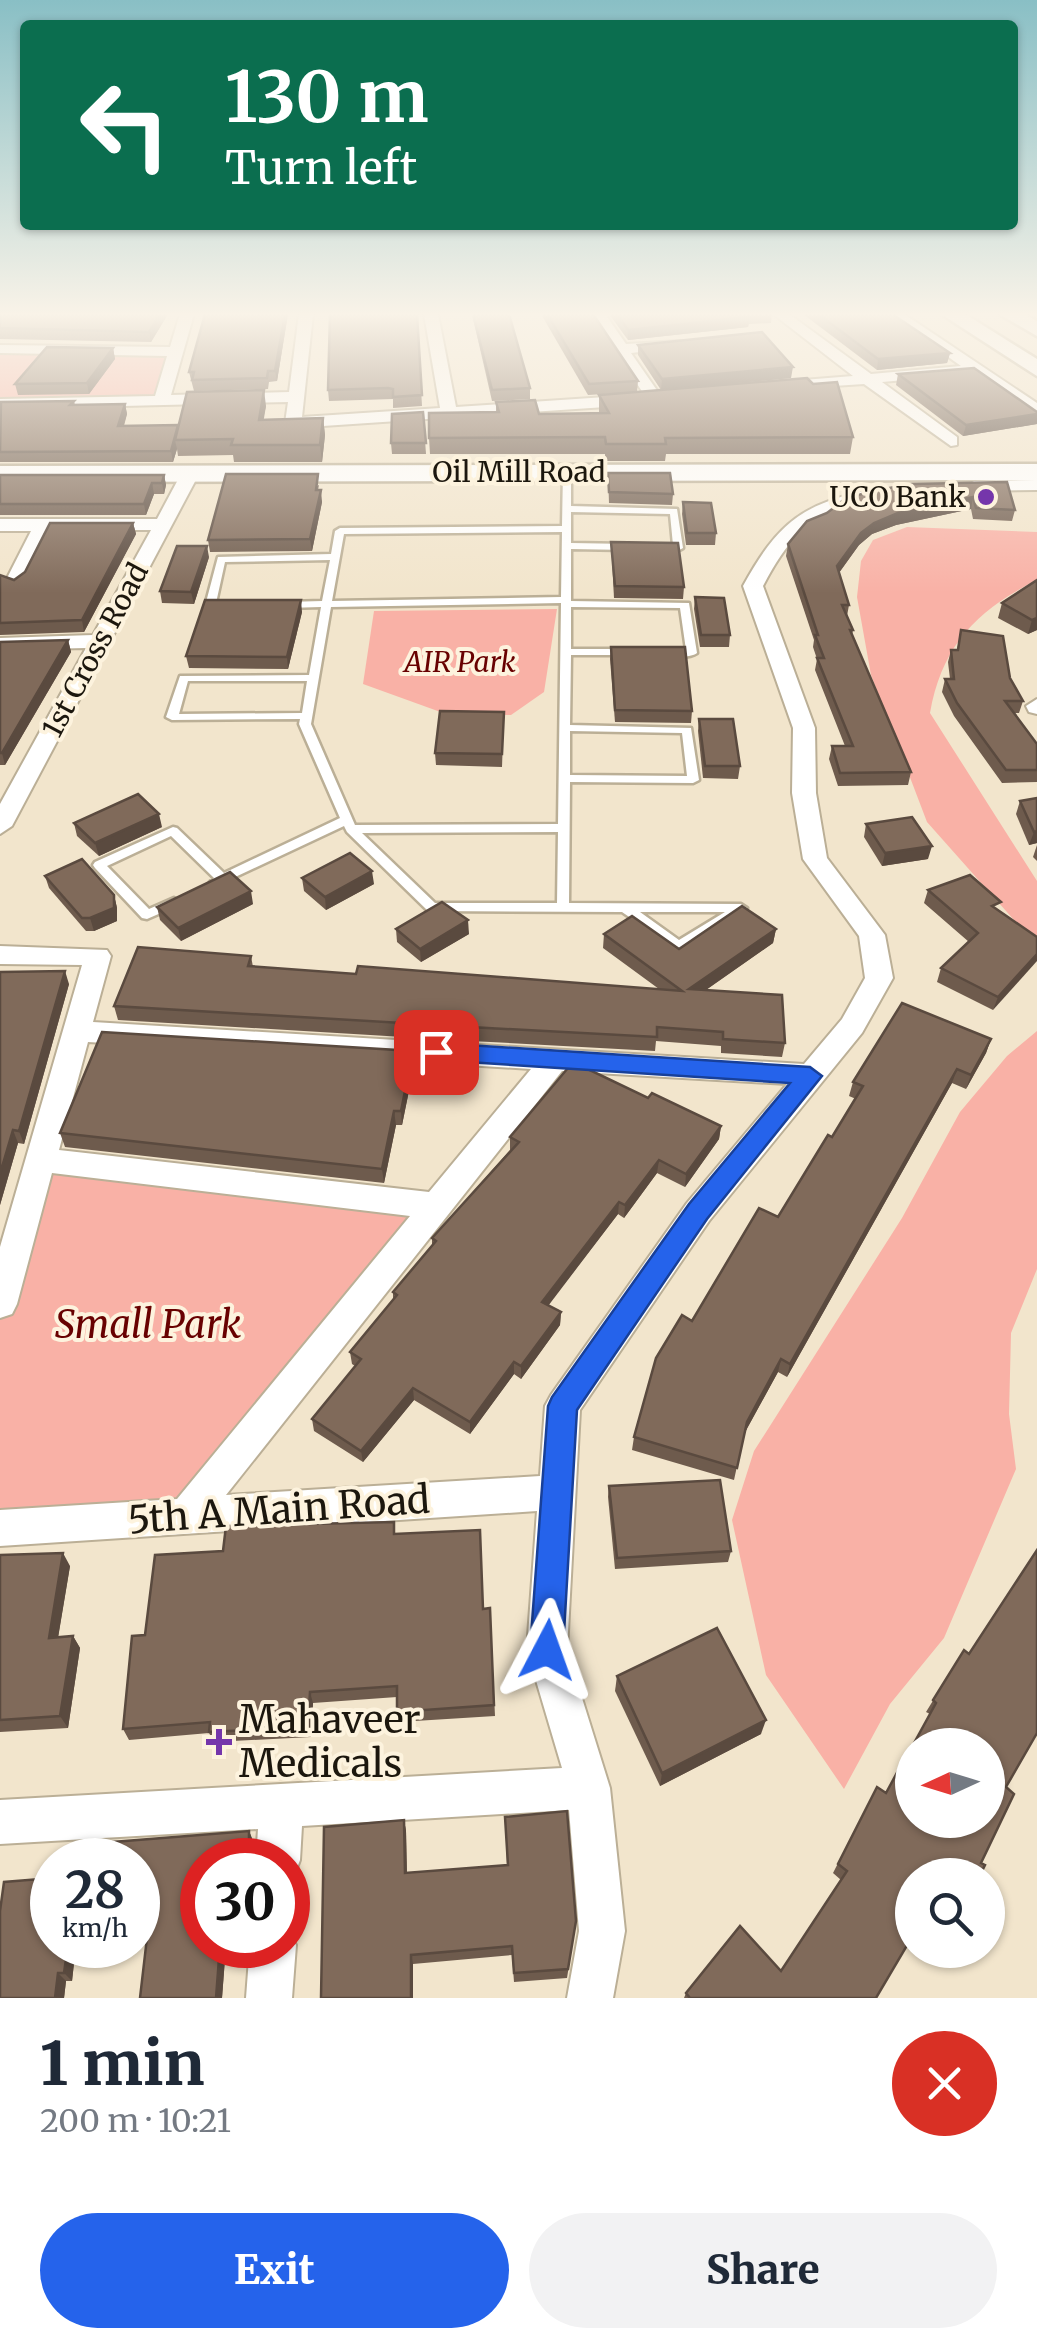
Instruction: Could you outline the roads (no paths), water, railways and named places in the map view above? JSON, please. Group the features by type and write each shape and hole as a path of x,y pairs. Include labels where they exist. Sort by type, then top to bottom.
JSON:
{"main road":[{"name":"Oil Mill Road","path":"0,474 567,472 871,482 1037,472"}],"street":[{"path":"295,407 293,423 534,407"},
{"path":"449,407 450,413"},
{"path":"904,407 950,442"},
{"name":"1st Cross Road","path":"0,826 7,800 100,641 190,474"},
{"path":"590,1998 602,1931 589,1788 547,1650 563,1406 698,1212 852,1026 880,978 872,935 816,859 804,793 804,728 753,586 776,542 821,507 871,482 1037,485"},
{"path":"0,526 163,524"},
{"path":"7,582 43,525"},
{"path":"7,582 45,582"},
{"path":"0,644 100,641"},
{"path":"0,956 98,956 0,1304"},
{"path":"77,1031 810,1076"},
{"path":"186,1516 555,1059"},
{"path":"40,1160 436,1206"},
{"name":"5th A Main Road","path":"0,1528 558,1492"},
{"path":"0,1822 589,1788"},
{"path":"279,1838 281,1806"},
{"path":"270,1998 272,1968"}],"lane":[{"path":"563,910 567,472"},
{"path":"566,509 674,511 678,548 660,548"},
{"path":"566,529 340,531 305,724 348,824 432,907 741,908 679,946 627,909"},
{"path":"566,546 641,548"},
{"path":"230,606 210,606 221,558 336,557"},
{"path":"270,605 685,605 692,653 656,652"},
{"path":"565,652 638,652"},
{"path":"306,716 172,717 184,678 314,678"},
{"path":"564,778 693,780 688,730 565,728"},
{"path":"208,886 348,824 564,828"},
{"path":"192,893 147,915 99,865 173,831 223,879"}],"place":[{"name":"UCO Bank","path":"986,497"},
{"name":"Mahaveer Medicals","path":"219,1742"}],"park label":[{"name":"AIR Park","path":"460,662"},
{"name":"Small Park","path":"148,1325"}]}
